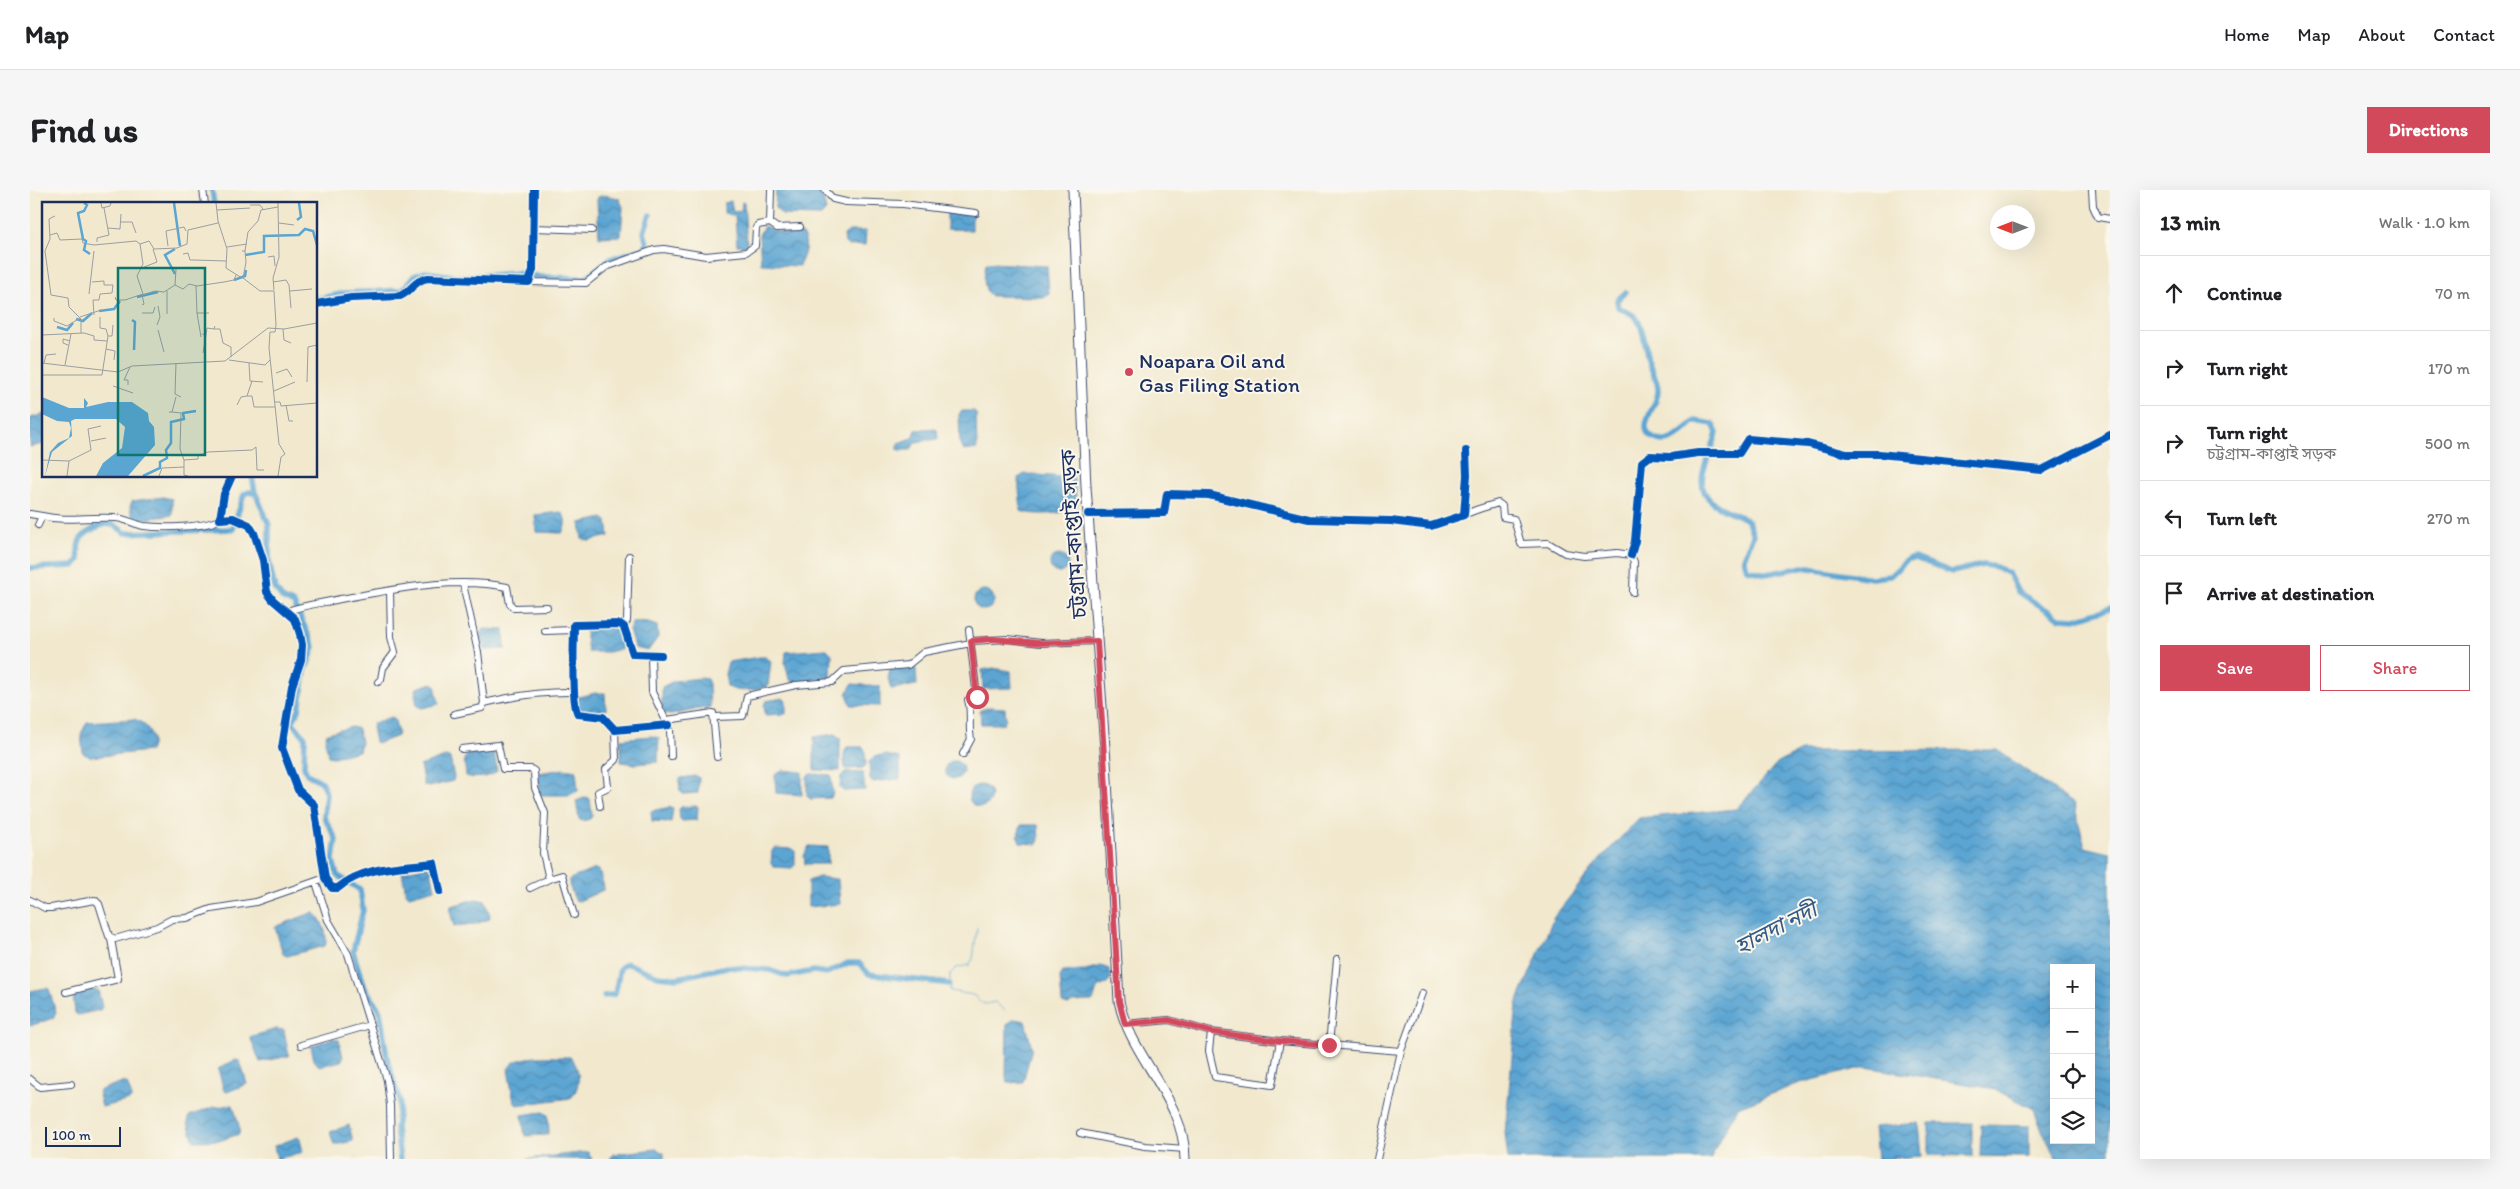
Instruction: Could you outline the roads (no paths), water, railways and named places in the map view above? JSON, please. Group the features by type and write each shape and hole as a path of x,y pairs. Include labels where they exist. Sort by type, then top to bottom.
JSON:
{"main road":[{"name":"চট্টগ্রাম-কাপ্তাই সড়ক","path":"1073,190 1088,514 1119,1001 1125,1024 1170,1103 1180,1128 1185,1149 1185,1159"}],"street":[{"path":"529,282 533,270 534,190"},
{"path":"770,223 771,190"},
{"path":"825,190 833,199 846,202 903,204 976,212"},
{"path":"2092,190 2095,214 2098,217 2110,219"},
{"path":"318,304 351,298 400,296 406,293 419,280 428,278 586,282 606,266 654,250 664,249 706,256 746,252 755,246 756,226 770,223 778,228 800,227"},
{"path":"534,228 592,230"},
{"path":"1633,592 1634,562 1631,555 1635,541 1640,476 1644,459 1650,456 1670,458 1698,453 1738,453 1748,438 1808,444 1847,454 1879,454 2042,470 2110,435"},
{"path":"1464,515 1467,475 1466,452"},
{"path":"220,519 224,494 231,478"},
{"path":"1088,514 1164,513 1167,494 1210,494 1309,519 1391,521 1431,526 1481,507 1501,504 1503,517 1514,519 1521,544 1548,543 1565,553 1584,556 1618,553 1631,555"},
{"path":"30,514 62,519 117,518 147,526 206,524 220,519 235,519 249,525 254,533 263,560 267,592 273,600 295,619 302,646 301,660 292,686 282,748 298,790 314,805 325,878 332,888 338,888 348,879 367,873 434,862 440,891"},
{"path":"38,525 43,518 42,516"},
{"path":"623,626 627,621 629,556"},
{"path":"288,611 305,604 390,591 463,584 507,588 510,604 514,608 547,607"},
{"path":"454,714 474,711 482,708 484,703 478,652 463,584"},
{"path":"378,682 381,680 383,668 395,652 391,638 390,591"},
{"path":"600,806 598,792 608,787 606,769 616,760 615,730 603,717 578,714 576,711 574,625 616,624 623,626"},
{"path":"623,626 633,654 660,655"},
{"path":"545,631 574,630"},
{"path":"963,754 971,739 968,730 970,707 968,700 977,697 969,630"},
{"path":"715,717 743,716 746,696 796,685 832,682 844,671 908,665 924,652 971,642 992,639 1041,643 1097,641"},
{"path":"651,655 652,692 668,723 671,756"},
{"path":"484,703 550,691 575,692"},
{"path":"615,730 668,723 713,713 715,717 717,757"},
{"path":"462,749 498,745 503,769 531,769 534,771 535,788 545,813 542,842 549,879"},
{"path":"530,888 562,875 574,915"},
{"path":"111,938 123,937 156,927 172,919 187,918 211,909 256,902 325,878"},
{"path":"316,882 328,920 348,954 387,1080 390,1105 391,1159"},
{"path":"30,900 45,908 95,900 99,904 111,938 118,979 66,992"},
{"path":"1329,1045 1337,959"},
{"path":"1377,1159 1401,1051 1422,993"},
{"path":"1125,1024 1169,1020 1211,1032 1280,1041 1401,1051"},
{"path":"301,1045 370,1025"},
{"path":"1211,1032 1209,1051 1215,1077 1272,1085 1280,1041"},
{"path":"30,1079 40,1087 72,1084"},
{"path":"1080,1133 1145,1146 1185,1149"}],"water":[{"path":"776,190 818,190 822,194 826,211 821,216 782,215 775,208"},
{"path":"604,195 619,198 623,207 621,236 599,237 597,200 598,197"},
{"path":"731,201 733,212 741,211 742,202 744,203 747,246 737,245 735,216 724,213 724,203"},
{"path":"947,212 972,215 972,230 947,229"},
{"path":"764,226 776,231 802,234 805,246 799,266 761,264 759,235"},
{"path":"849,231 866,231 865,245 849,246 845,243 844,235"},
{"path":"986,264 1047,266 1049,293 1045,297 991,296 986,290 984,281"},
{"path":"962,411 974,411 976,413 977,449 964,451 960,444 959,414"},
{"path":"42,415 42,444 30,447 30,418"},
{"path":"934,428 937,430 938,439 915,442 911,450 898,450 898,443 913,438 916,430"},
{"path":"1025,474 1074,478 1077,506 1066,511 1050,514 1033,514 1021,511 1018,478"},
{"path":"163,497 172,499 172,515 138,520 133,518 130,507 132,501"},
{"path":"561,512 565,522 562,533 536,532 535,515"},
{"path":"603,518 607,521 609,536 589,541 582,539 580,523"},
{"path":"1055,555 1063,555 1068,560 1066,571 1055,573 1050,568 1050,560"},
{"path":"984,590 991,593 994,600 991,607 984,610 977,607 974,600 977,593"},
{"path":"633,622 657,626 658,637 648,651 635,648 629,630"},
{"path":"616,627 623,636 621,649 608,652 588,652 585,629"},
{"path":"484,629 504,630 505,649 484,650 479,635"},
{"path":"827,649 832,654 831,678 795,682 789,679 785,663 786,652"},
{"path":"765,657 771,661 768,686 742,691 727,686 725,674 728,662"},
{"path":"912,666 916,669 917,685 891,689 888,678 890,669"},
{"path":"993,668 1011,671 1012,688 983,689 982,670"},
{"path":"707,679 709,684 710,707 670,715 664,713 662,707 662,687 674,681"},
{"path":"432,683 435,685 439,704 422,708 417,706 415,693 417,688"},
{"path":"852,684 880,686 880,706 851,705 847,694"},
{"path":"605,693 606,710 581,714 578,710 578,697"},
{"path":"783,698 786,701 786,714 765,715 764,705 766,701"},
{"path":"990,707 1005,708 1006,718 1003,724 981,724 980,710"},
{"path":"391,717 394,718 398,732 397,736 379,743 375,742 372,727 374,723"},
{"path":"134,719 150,731 152,746 150,751 90,757 83,753 81,734 87,722"},
{"path":"352,727 358,729 361,742 359,751 333,757 328,756 325,740 327,733"},
{"path":"835,734 840,738 840,771 814,770 814,737"},
{"path":"651,736 659,738 658,762 635,764 621,762 621,739"},
{"path":"847,747 863,747 866,765 863,768 846,769 844,758"},
{"path":"489,750 494,751 497,771 483,777 466,776 464,759 467,755"},
{"name":"হালদা নদী","path":"1997,750 2074,804 2085,847 2110,853 2110,1159 2057,1159 2042,1131 2034,1109 1995,1089 1866,1067 1800,1083 1738,1107 1714,1150 1712,1159 1508,1159 1505,1133 1517,1003 1554,917 1595,865 1639,818 1736,809 1779,762 1801,751"},
{"path":"886,755 900,758 900,779 872,782 870,780 869,762 875,756"},
{"path":"445,757 450,758 454,777 453,781 429,787 424,785 420,766"},
{"path":"954,761 960,764 963,770 960,776 954,779 948,776 945,770 948,764"},
{"path":"564,769 576,771 578,791 569,795 540,795 538,773"},
{"path":"782,770 802,772 802,795 776,793 775,775"},
{"path":"845,772 863,773 865,790 843,791 840,788 841,776"},
{"path":"810,774 831,775 833,793 831,798 810,799 807,796 807,777"},
{"path":"696,776 699,778 698,793 683,794 680,791 679,780"},
{"path":"980,785 988,788 991,796 988,804 980,807 972,804 969,796 972,788"},
{"path":"587,797 590,799 592,816 590,819 582,821 579,819 576,801"},
{"path":"670,807 673,809 671,822 652,821 651,811"},
{"path":"681,807 698,807 697,820 682,821 680,819 679,809"},
{"path":"1021,825 1038,825 1039,840 1037,844 1020,843 1018,835"},
{"path":"809,846 828,847 828,864 805,864 804,856"},
{"path":"774,848 793,849 795,851 795,865 792,868 774,867 771,864"},
{"path":"427,866 431,870 435,889 409,896 406,893 402,872"},
{"path":"595,869 599,871 604,886 603,890 579,901 575,900 569,885 570,879"},
{"path":"819,877 838,879 840,904 808,907 808,881"},
{"path":"476,899 485,901 490,915 489,919 476,924 454,926 450,911 451,906"},
{"path":"314,912 324,928 325,946 287,956 283,954 275,927"},
{"path":"1101,966 1109,969 1111,978 1108,983 1097,988 1093,1001 1073,1002 1068,1005 1062,1003 1060,977 1063,971 1085,970"},
{"path":"49,989 56,1013 53,1018 30,1026 30,991"},
{"path":"89,990 98,990 102,1007 100,1010 78,1015 75,1013 73,995"},
{"path":"1014,1019 1025,1021 1032,1048 1023,1082 1008,1083 1006,1077 1007,1025"},
{"path":"276,1029 284,1030 289,1056 260,1062 250,1037"},
{"path":"333,1038 339,1040 343,1058 341,1061 319,1066 314,1060 311,1046"},
{"path":"570,1057 574,1061 578,1072 577,1088 571,1098 517,1105 514,1102 508,1070 511,1065 523,1059"},
{"path":"235,1060 240,1061 247,1084 227,1092 224,1091 218,1069"},
{"path":"122,1082 127,1083 132,1097 130,1100 102,1107 98,1091"},
{"path":"233,1105 240,1129 239,1134 222,1140 194,1141 188,1123 189,1116 214,1107"},
{"path":"543,1112 548,1115 549,1131 547,1135 525,1136 522,1115"},
{"path":"1919,1123 1922,1156 1877,1159 1874,1127"},
{"path":"1929,1123 1972,1123 1972,1156 1929,1155"},
{"path":"349,1125 353,1141 334,1145 330,1132"},
{"path":"1981,1125 2029,1126 2029,1157 1980,1156"},
{"path":"298,1137 303,1152 277,1159 274,1146"},
{"path":"656,1149 664,1153 664,1159 610,1159 613,1154"},
{"path":"588,1152 592,1159 527,1159"}],"waterway":[{"path":"212,190 214,202"},
{"path":"318,299 346,293 402,290 414,276 425,272 460,277 522,273 540,277 586,278 610,259 644,249 647,244 644,232 650,215"},
{"path":"1625,293 1617,300 1618,307 1632,315 1640,325 1648,360 1658,388 1657,397 1647,419 1646,430 1653,438 1665,441 1676,437 1695,421 1713,424 1717,433 1704,467 1702,485 1710,500 1748,521 1753,535 1744,558 1747,569 1766,574 1803,567 1872,578 1890,576 1908,559 1915,558 1952,572 1983,565 1996,567 2008,573 2018,592 2060,618 2075,619 2110,608"},
{"path":"252,478 255,492"},
{"path":"30,568 74,566 79,560 78,545 82,537 94,529 107,524 115,525 125,533 233,529 244,494 249,492 256,494 269,525 269,562 275,589 282,598 294,604 314,647 305,671 299,710 292,722 305,737 304,766 307,774 322,782 326,793 324,817 336,839 333,860 337,875 360,890 363,910 353,951 363,984 380,1011 387,1058 400,1102 396,1128 400,1159"},
{"path":"977,928 973,959 969,965 956,968 950,974 950,991 973,995 984,1004 995,1002 1005,1011"},
{"path":"604,996 615,994 620,968 626,963 658,976 677,978 727,967 769,970 787,976 814,971 827,973 848,963 859,963 869,974 949,984"}],"place":[{"name":"Noapara Oil and Gas Filing Station","path":"1129,372"}]}
